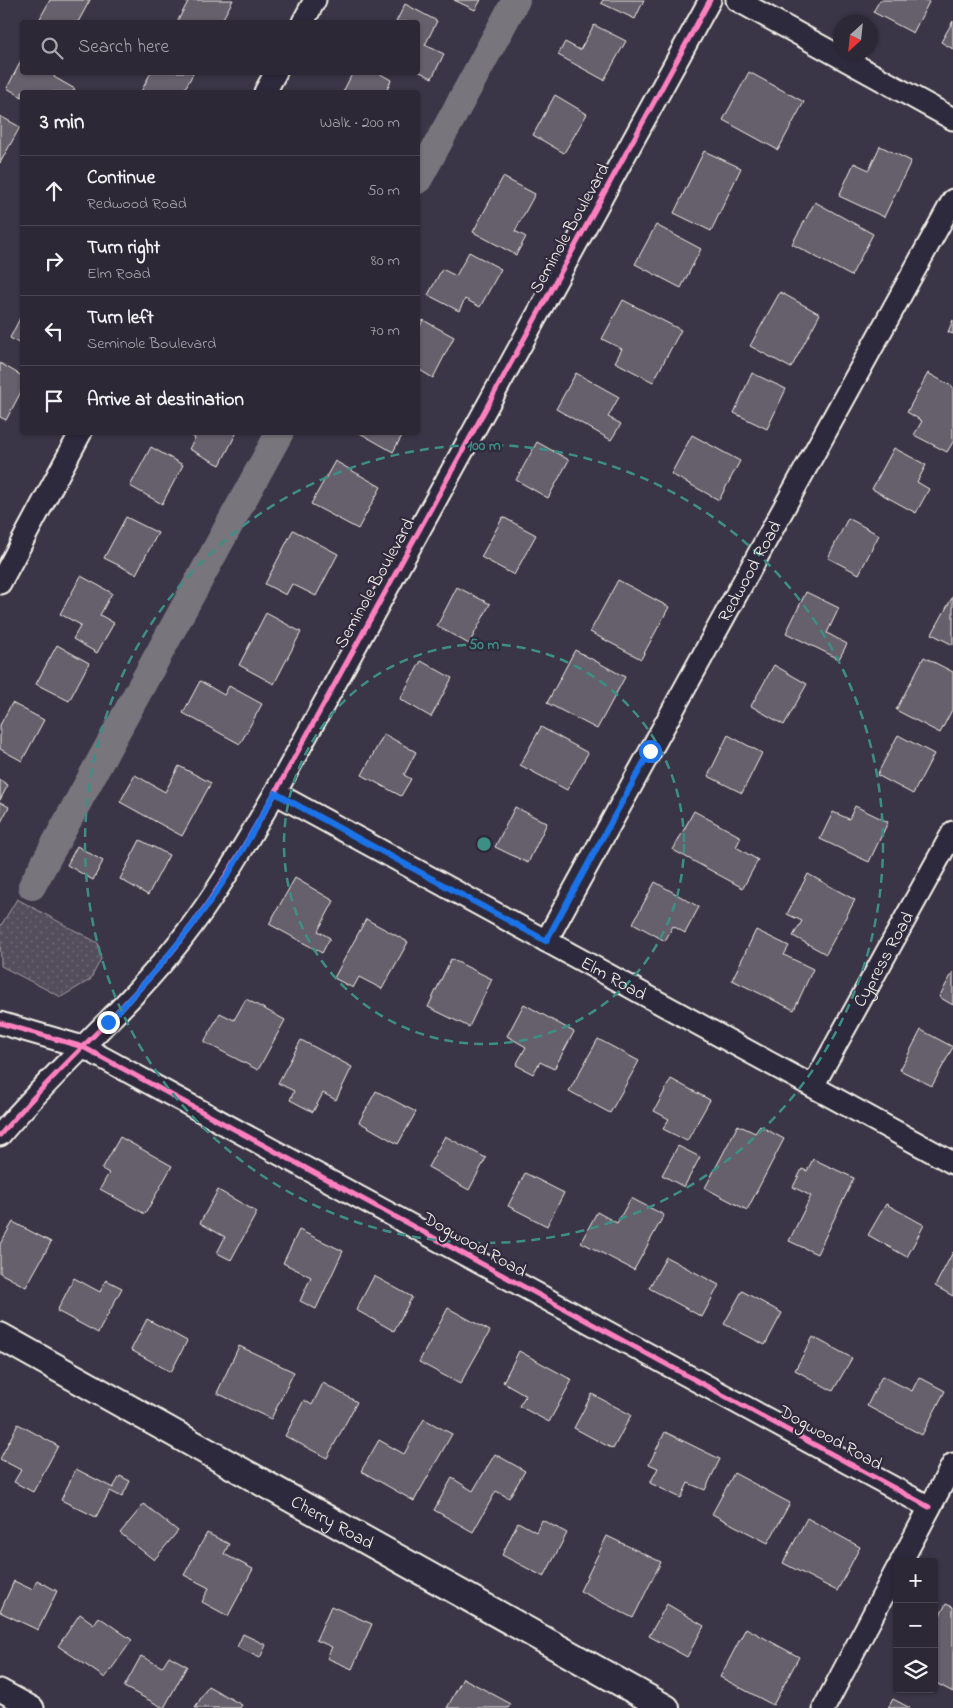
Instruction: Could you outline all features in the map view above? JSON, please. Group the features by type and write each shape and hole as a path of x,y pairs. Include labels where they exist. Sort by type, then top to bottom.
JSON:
{"street":[{"path":"304,20 315,0"},
{"name":"Seminole Boulevard","path":"0,1135 26,1104 132,997 181,940 228,874 275,793 710,0"},
{"path":"737,0 953,119"},
{"path":"266,90 274,75"},
{"name":"Redwood Road","path":"546,941 953,200"},
{"path":"0,582 79,435"},
{"name":"Elm Road","path":"275,793 953,1163"},
{"name":"Cypress Road","path":"813,1086 953,832"},
{"name":"Dogwood Road","path":"0,1022 83,1046 930,1506"},
{"name":"Cherry Road","path":"0,1336 666,1708"},
{"path":"902,1558 953,1464"},
{"path":"824,1708 893,1577"},
{"path":"0,1690 33,1708"}],"shaded area":[{"path":"17,899 98,943 101,959 90,980 61,997 1,966 0,927"}],"building":[{"path":"50,0 90,0 79,20 39,20"},
{"path":"189,0 233,0 222,20 178,20"},
{"path":"454,0 481,0 475,10"},
{"path":"603,0 644,0 635,19 601,3"},
{"path":"880,0 926,0 929,2 913,33 873,12"},
{"path":"405,4 437,21 425,45 444,54 432,78 420,72 420,20 397,20"},
{"path":"953,21 953,49 941,42"},
{"path":"594,25 626,41 604,80 558,55 565,42 580,50"},
{"path":"20,63 20,75 55,75 54,77 75,89 20,90 20,96 7,88"},
{"path":"749,72 804,102 778,150 723,120"},
{"path":"150,75 192,75 184,90 142,90"},
{"path":"352,75 382,75 391,80 387,90 344,90"},
{"path":"555,95 587,114 564,153 533,135"},
{"path":"0,116 20,127 0,163"},
{"path":"880,146 911,161 884,217 839,196 854,163 869,170"},
{"path":"704,151 741,168 711,231 674,213"},
{"path":"503,177 535,194 515,231 526,237 516,255 473,232"},
{"path":"815,202 873,234 851,276 792,244"},
{"path":"656,225 701,249 681,288 635,264"},
{"path":"469,252 501,269 480,307 465,299 459,311 428,295 442,269 456,276"},
{"path":"780,292 820,314 791,368 750,346"},
{"path":"623,300 681,330 653,382 615,362 622,349 602,339"},
{"path":"20,318 20,344 10,338"},
{"path":"423,320 454,337 433,378 420,370 420,327"},
{"path":"953,320 953,334 948,332"},
{"path":"0,363 20,375 20,394 6,420 0,417"},
{"path":"576,373 619,397 608,417 621,424 611,440 556,409"},
{"path":"752,373 786,389 767,429 734,413"},
{"path":"928,373 953,387 953,442 947,452 914,435 922,421 907,412"},
{"path":"190,435 235,435 220,465 189,449 195,438"},
{"path":"363,435 402,435 393,452"},
{"path":"692,435 740,461 719,500 671,474"},
{"path":"537,442 569,460 548,498 516,480"},
{"path":"151,447 183,465 162,504 130,486"},
{"path":"894,448 926,465 917,482 929,489 916,513 872,489"},
{"path":"335,461 381,487 358,529 311,504"},
{"path":"126,517 158,533 136,574 104,558"},
{"path":"503,517 536,535 514,575 481,557"},
{"path":"848,518 879,535 859,574 828,558"},
{"path":"293,530 338,554 316,596 292,584 286,595 265,584"},
{"path":"81,576 112,593 100,615 114,623 97,653 73,639 81,625 60,614"},
{"path":"618,580 669,607 641,659 590,632"},
{"path":"457,587 490,604 469,644 437,626"},
{"path":"806,592 839,608 827,633 847,644 839,659 786,633"},
{"path":"953,596 953,645 932,634"},
{"path":"266,613 301,632 274,684 239,665"},
{"path":"57,645 89,663 69,701 36,684"},
{"path":"575,650 625,677 597,729 547,703"},
{"path":"924,657 953,672 953,708 940,733 896,710"},
{"path":"421,661 452,678 431,717 400,699"},
{"path":"774,665 807,684 784,725 751,706"},
{"path":"200,681 224,695 229,686 262,704 240,744 183,713"},
{"path":"12,703 44,720 22,761 0,749 0,725"},
{"path":"541,727 588,753 567,790 520,765"},
{"path":"384,734 416,752 404,775 411,779 401,796 362,775"},
{"path":"728,735 762,753 742,793 708,776"},
{"path":"898,735 934,754 913,794 877,775"},
{"path":"179,766 211,783 182,836 120,802 135,775 165,792"},
{"path":"0,780 8,785 0,800"},
{"path":"0,802 9,807 0,824"},
{"path":"855,806 888,822 869,862 820,839 833,812 849,819"},
{"path":"515,807 547,823 528,863 495,847"},
{"path":"694,811 741,837 736,847 758,860 743,888 673,850"},
{"path":"140,840 169,855 148,895 120,879"},
{"path":"77,846 103,861 93,880 67,865"},
{"path":"808,874 855,900 826,954 793,936 802,921 787,914"},
{"path":"295,878 334,901 318,931 330,938 322,953 269,924"},
{"path":"655,882 699,907 685,933 673,926 665,941 633,923"},
{"path":"366,919 408,942 382,989 359,977 353,988 334,978"},
{"path":"756,930 789,946 784,955 813,969 794,1010 732,980"},
{"path":"451,959 492,979 469,1027 428,1007"},
{"path":"953,972 953,1005 939,997"},
{"path":"246,999 285,1020 258,1070 204,1042 220,1013 234,1020"},
{"path":"524,1004 574,1032 554,1069 540,1062 533,1074 516,1065 526,1047 507,1036"},
{"path":"921,1030 953,1047 932,1086 900,1070"},
{"path":"598,1039 639,1061 610,1113 569,1091"},
{"path":"301,1040 352,1067 336,1100 323,1093 313,1112 290,1100 294,1091 278,1083"},
{"path":"671,1079 710,1100 687,1141 663,1129 669,1119 654,1111"},
{"path":"376,1091 416,1112 398,1144 359,1122"},
{"path":"738,1125 755,1133 760,1126 784,1139 747,1210 705,1188"},
{"path":"445,1136 486,1158 469,1190 428,1167"},
{"path":"120,1137 172,1166 145,1214 100,1189 109,1173 102,1169"},
{"path":"678,1146 700,1157 684,1187 662,1175"},
{"path":"813,1159 854,1178 817,1254 789,1241 811,1196 793,1187 802,1169 807,1171"},
{"path":"525,1173 564,1193 547,1226 508,1206"},
{"path":"218,1190 257,1212 231,1260 217,1253 225,1237 200,1223"},
{"path":"631,1198 664,1215 634,1270 581,1242 597,1212 617,1223"},
{"path":"886,1204 924,1225 907,1257 868,1235"},
{"path":"13,1222 51,1242 26,1287 0,1273 0,1244"},
{"path":"299,1230 343,1251 316,1309 300,1301 311,1277 283,1263"},
{"path":"953,1252 953,1296 935,1286"},
{"path":"666,1257 719,1285 702,1317 649,1288"},
{"path":"374,1276 412,1297 394,1331 356,1310"},
{"path":"74,1278 100,1292 106,1280 122,1288 98,1333 57,1311"},
{"path":"742,1291 782,1313 765,1345 724,1324"},
{"path":"448,1308 490,1331 460,1384 419,1362"},
{"path":"147,1319 187,1341 171,1372 131,1350"},
{"path":"813,1337 852,1358 833,1391 795,1370"},
{"path":"239,1346 294,1372 271,1419 217,1393"},
{"path":"519,1351 572,1380 549,1422 519,1406 526,1395 503,1382"},
{"path":"882,1376 912,1391 919,1377 945,1391 922,1435 867,1406"},
{"path":"323,1383 357,1402 327,1458 285,1436 304,1400 312,1405"},
{"path":"592,1394 631,1415 613,1449 574,1428"},
{"path":"424,1419 452,1434 414,1501 361,1471 379,1440 404,1454"},
{"path":"18,1424 58,1446 33,1492 14,1482 21,1470 0,1459"},
{"path":"665,1432 720,1459 705,1490 688,1483 681,1498 650,1483 658,1468 649,1464"},
{"path":"495,1454 525,1471 509,1498 496,1491 473,1532 434,1510 452,1478 473,1491"},
{"path":"76,1469 113,1488 120,1476 130,1481 122,1497 110,1491 96,1517 61,1500"},
{"path":"734,1473 790,1503 768,1543 712,1514"},
{"path":"144,1504 178,1531 154,1560 120,1533"},
{"path":"807,1518 860,1547 837,1591 783,1563"},
{"path":"542,1520 567,1533 544,1577 502,1555 518,1522 536,1532"},
{"path":"207,1533 229,1544 224,1554 253,1569 228,1616 202,1602 209,1588 184,1575"},
{"path":"607,1536 661,1562 633,1618 580,1591"},
{"path":"37,1580 57,1591 38,1630 0,1612 14,1581 33,1590"},
{"path":"667,1604 704,1626 687,1657 649,1636"},
{"path":"946,1604 953,1607 953,1692 938,1684 938,1619"},
{"path":"331,1606 372,1624 352,1669 327,1658 332,1647 316,1640"},
{"path":"80,1614 94,1624 99,1617 132,1640 105,1678 58,1646"},
{"path":"746,1628 799,1657 773,1705 720,1677"},
{"path":"243,1634 266,1645 260,1658 237,1647"},
{"path":"141,1656 162,1667 169,1656 187,1666 164,1708 124,1687"},
{"path":"463,1678 511,1704 508,1708 447,1708"},
{"path":"208,1686 242,1705 240,1708 195,1708"},
{"path":"893,1699 910,1708 888,1708"}],"waterway":[{"path":"420,176 516,0"},
{"path":"32,886 278,435"}],"cycle path":[{"path":"0,1135 160,966 194,923 231,868 275,793 710,0"},
{"path":"0,1023 83,1047 929,1507"}],"route":[{"path":"108,1022 181,940 228,874 275,793 546,941 650,751"}]}
